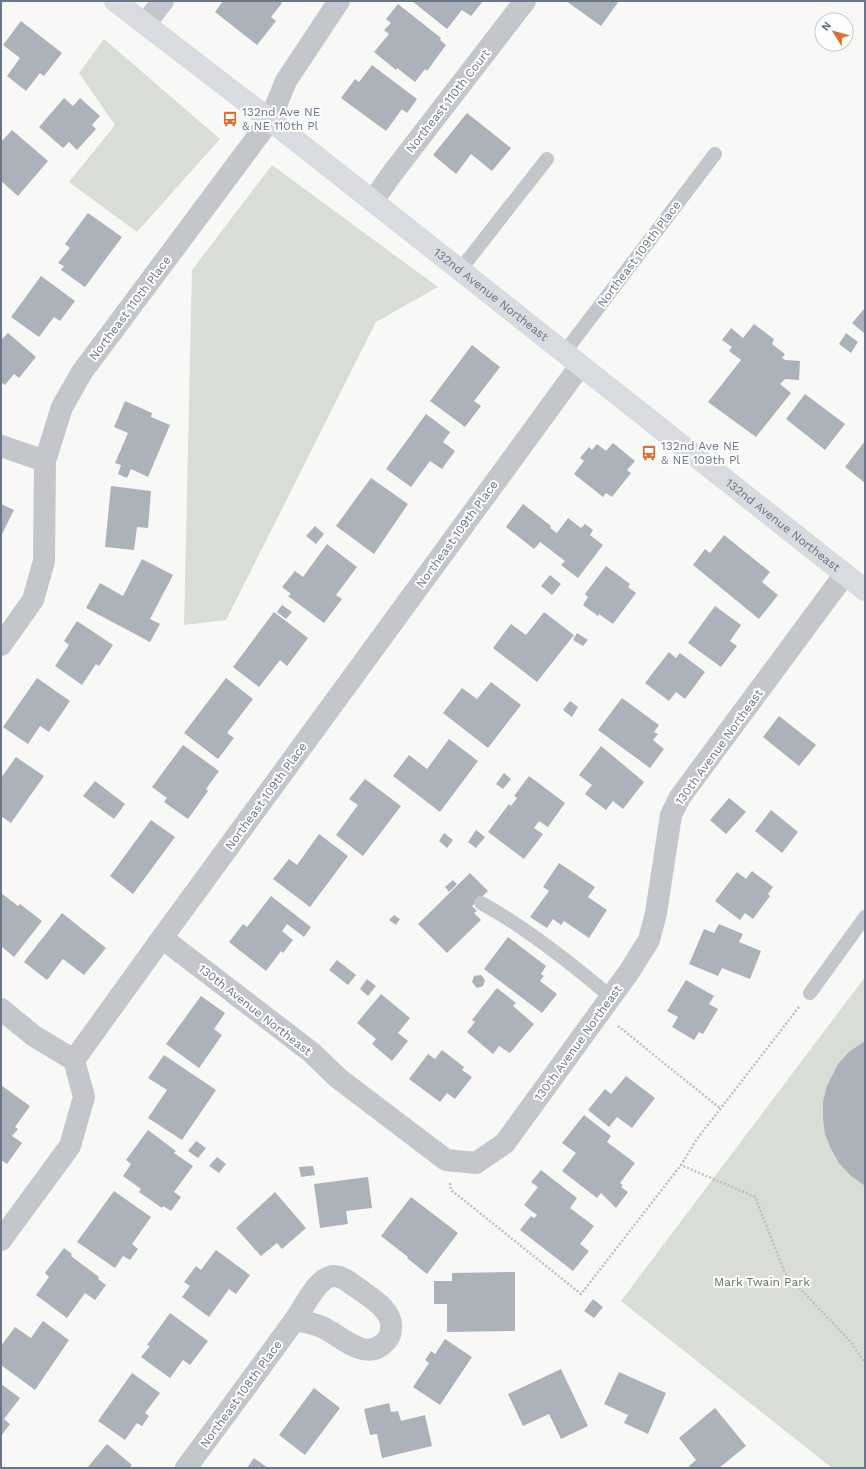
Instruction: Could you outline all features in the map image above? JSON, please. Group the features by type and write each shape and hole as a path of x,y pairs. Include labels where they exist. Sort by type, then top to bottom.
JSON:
{"street":[{"name":"132nd Avenue Northeast","path":"115,1 270,120 865,590"},
{"path":"145,24 163,1"},
{"name":"Northeast 110th Place","path":"1,645 33,600 44,560 45,461 62,407 82,372 270,120 286,81 340,1"},
{"name":"Northeast 110th Court","path":"373,202 396,169 525,1"},
{"name":"Northeast 109th Place","path":"74,1060 572,360"},
{"path":"1,446 45,461"},
{"name":"130th Avenue Northeast","path":"162,938 311,1052 338,1078 446,1160 476,1163 505,1143 629,972 649,940 656,913 671,815 680,797 845,574"},
{"path":"1,1009 34,1036 74,1060 84,1097 70,1146 1,1240"},
{"name":"Northeast 108th Place","path":"186,1468 295,1320"}],"lane":[{"name":"Northeast 109th Place","path":"572,360 715,154"},
{"path":"460,270 547,158"},
{"path":"481,903 517,926 593,981 611,996"},
{"path":"810,993 865,917"}],"path":[{"path":"449,1181 451,1190 581,1294 681,1165 697,1139 810,993"},
{"path":"617,1026 721,1109"},
{"path":"681,1165 755,1196 785,1273 850,1341 865,1364"}],"green space":[{"path":"104,39 220,139 137,232 69,182 115,125 79,73"},
{"path":"272,165 438,287 376,322 226,620 184,625 192,270"},
{"name":"Mark Twain Park","path":"865,977 865,1468 832,1468 621,1301"}],"building":[{"path":"223,1 280,1 282,3 271,17 276,21 257,45 215,12"},
{"path":"412,1 483,1 471,16 462,10 447,29"},
{"path":"566,1 619,1 601,26"},
{"path":"398,4 441,38 440,40 446,45 427,71 425,69 415,82 397,68 396,70 374,52 389,34 384,30 391,23 386,19"},
{"path":"21,21 62,53 44,76 40,73 26,91 7,76 20,58 3,45"},
{"path":"372,65 417,99 407,113 402,109 386,131 341,98 355,79 359,82"},
{"path":"64,98 73,106 80,98 100,116 92,125 96,129 77,150 69,142 63,148 39,127"},
{"path":"467,113 511,148 492,171 471,154 456,174 433,155"},
{"path":"12,130 48,161 18,196 1,181 1,142"},
{"path":"88,213 122,237 85,287 61,270 64,266 58,263 70,248 65,244"},
{"path":"41,276 75,301 60,321 54,317 39,337 11,317"},
{"path":"865,308 865,334 852,323"},
{"path":"754,324 774,339 772,344 785,354 782,358 785,360 800,361 799,380 785,379 780,384 791,393 756,437 708,402 741,360 729,351 732,347 722,340 731,328 743,338"},
{"path":"8,333 36,357 19,378 14,374 5,385 2,383 1,385 1,340"},
{"path":"846,333 858,342 851,353 839,344"},
{"path":"472,345 500,367 474,401 481,406 465,427 430,401"},
{"path":"805,394 845,424 825,450 786,419"},
{"path":"125,401 152,413 151,417 170,425 148,477 131,469 127,478 118,474 121,465 115,463 128,433 114,427"},
{"path":"426,414 450,432 443,442 455,451 442,469 430,461 411,487 386,469"},
{"path":"865,441 865,483 845,467"},
{"path":"613,443 635,461 627,470 631,473 612,497 606,493 603,497 574,474 584,461 580,458 589,447 592,450 597,444 606,451"},
{"path":"371,478 408,504 374,554 336,526"},
{"path":"111,486 151,491 148,528 137,527 134,550 105,547"},
{"path":"1,504 14,510 1,536"},
{"path":"523,504 551,526 550,528 557,533 568,518 581,528 585,524 593,530 590,535 603,545 578,578 561,565 565,561 540,542 534,549 506,527"},
{"path":"315,526 324,534 316,544 306,536"},
{"path":"724,535 770,572 762,582 778,595 759,619 693,565 705,549 710,553"},
{"path":"327,544 357,567 336,595 342,599 324,623 288,596 291,594 282,587 295,571 303,577"},
{"path":"142,559 173,575 150,619 160,624 150,642 86,608 100,583 123,596"},
{"path":"606,566 630,584 628,587 636,593 613,624 599,614 598,616 583,605 588,597 585,594"},
{"path":"550,575 561,584 552,595 541,586"},
{"path":"282,605 292,612 286,619 277,612"},
{"path":"715,606 741,625 730,641 737,646 721,667 688,643"},
{"path":"274,612 308,638 287,666 280,660 259,687 233,667"},
{"path":"544,612 574,635 537,682 493,648 511,624 526,635"},
{"path":"77,621 113,645 99,666 96,664 82,685 55,666 69,645 64,641"},
{"path":"577,633 588,640 583,646 573,640"},
{"path":"669,652 676,658 680,653 705,672 685,699 676,692 669,701 645,683"},
{"path":"37,678 70,701 49,732 40,726 28,744 3,727"},
{"path":"226,678 253,699 227,733 234,738 218,759 184,733"},
{"path":"491,682 521,705 488,748 443,713 462,688 477,699"},
{"path":"622,698 659,725 654,732 658,734 653,740 664,749 650,768 598,730"},
{"path":"570,701 578,707 572,717 563,710"},
{"path":"779,716 816,745 799,766 763,737"},
{"path":"449,739 478,761 440,812 393,776 409,755 427,769"},
{"path":"183,745 219,771 206,789 208,791 188,819 164,802 167,798 152,787"},
{"path":"601,746 644,782 623,809 613,801 606,810 585,794 592,785 579,775"},
{"path":"16,757 44,776 11,823 1,816 1,778"},
{"path":"504,773 511,779 503,789 496,784"},
{"path":"529,776 565,803 548,827 539,821 534,828 543,834 524,859 488,832 509,804 511,806 517,798 514,796"},
{"path":"365,779 401,806 363,856 336,835 358,805 349,799"},
{"path":"95,781 125,804 114,819 83,796"},
{"path":"729,798 746,812 726,834 710,820"},
{"path":"771,810 798,832 782,853 755,831"},
{"path":"151,820 175,837 133,894 110,876"},
{"path":"476,830 485,837 476,848 468,842"},
{"path":"444,833 453,840 447,848 439,841"},
{"path":"319,834 348,856 310,907 273,879 289,859 297,865"},
{"path":"559,863 595,887 588,897 607,910 589,938 564,921 561,925 553,919 547,928 530,917 549,891 543,887"},
{"path":"752,871 773,887 768,894 770,896 753,919 745,913 740,920 715,901 737,872 746,879"},
{"path":"470,873 488,891 472,906 477,911 474,913 481,920 447,953 418,924"},
{"path":"453,880 457,884 449,892 445,887"},
{"path":"1,893 18,906 20,904 42,921 14,957 1,946"},
{"path":"271,896 311,927 304,937 287,924 282,931 293,940 283,953 281,951 266,971 229,942 243,924 247,927"},
{"path":"62,913 106,948 84,975 63,959 47,980 24,962"},
{"path":"394,915 400,919 396,925 389,920"},
{"path":"719,924 743,934 739,942 761,951 750,979 722,968 718,976 689,964 704,929 714,933"},
{"path":"508,937 546,966 541,974 544,976 540,981 557,994 542,1013 484,969"},
{"path":"337,960 356,975 348,985 329,970"},
{"path":"481,975 485,980 483,986 477,988 472,982 474,976"},
{"path":"367,979 376,986 368,996 360,989"},
{"path":"686,980 714,996 709,1004 718,1009 703,1034 699,1032 694,1040 672,1027 678,1017 667,1011"},
{"path":"497,988 516,1003 513,1006 534,1024 510,1053 499,1046 493,1054 467,1032 475,1022 472,1020"},
{"path":"381,994 410,1018 398,1033 408,1041 392,1061 372,1044 376,1039 357,1023"},
{"path":"201,996 225,1013 214,1029 222,1035 199,1068 166,1044"},
{"path":"865,1041 865,1186 850,1175 839,1163 831,1149 825,1134 823,1102 827,1086 838,1064 849,1052"},
{"path":"442,1050 464,1067 462,1070 472,1077 455,1099 447,1093 440,1102 409,1079 428,1054 435,1059"},
{"path":"164,1055 216,1090 182,1140 148,1118 167,1090 148,1078"},
{"path":"626,1076 655,1098 632,1128 617,1117 609,1127 588,1110 605,1089 611,1094"},
{"path":"2,1086 30,1106 15,1127 18,1129 12,1136 22,1143 7,1164 1,1160"},
{"path":"584,1115 611,1136 607,1142 635,1163 620,1183 623,1185 621,1187 628,1192 616,1208 601,1193 597,1198 562,1171 576,1153 562,1143"},
{"path":"148,1130 176,1151 174,1153 193,1166 174,1192 181,1197 171,1211 163,1206 162,1208 139,1192 141,1189 123,1176 131,1164 126,1160"},
{"path":"196,1141 206,1148 198,1158 188,1151"},
{"path":"217,1157 226,1164 219,1173 209,1166"},
{"path":"313,1166 315,1175 301,1177 299,1167"},
{"path":"541,1170 577,1198 570,1208 594,1226 580,1244 589,1251 573,1271 520,1230 531,1216 534,1218 537,1215 524,1205 538,1187 531,1182"},
{"path":"368,1177 372,1208 346,1211 348,1224 320,1228 314,1184"},
{"path":"114,1191 151,1217 132,1244 138,1249 130,1260 123,1256 115,1268 77,1242"},
{"path":"275,1192 306,1228 282,1249 277,1243 261,1256 236,1228"},
{"path":"411,1197 458,1233 427,1274 381,1236"},
{"path":"64,1248 72,1254 71,1256 99,1277 98,1279 106,1285 95,1300 85,1293 67,1318 36,1295 49,1277 45,1273"},
{"path":"216,1250 250,1275 236,1294 229,1289 209,1317 182,1297 190,1286 184,1282 196,1266 201,1270"},
{"path":"515,1272 515,1331 447,1332 447,1304 434,1304 434,1281 452,1281 452,1273"},
{"path":"593,1299 603,1307 594,1318 584,1311"},
{"path":"170,1313 208,1341 190,1365 183,1360 170,1378 141,1357 150,1346 147,1345"},
{"path":"43,1321 69,1340 35,1390 1,1365 1,1346 15,1327 31,1338"},
{"path":"445,1339 472,1357 440,1405 413,1387 429,1363 425,1360 431,1351 435,1354"},
{"path":"561,1369 588,1426 561,1439 549,1414 523,1426 508,1394"},
{"path":"619,1372 666,1393 648,1434 624,1423 628,1415 604,1404"},
{"path":"132,1373 160,1393 145,1413 149,1416 142,1426 137,1423 125,1440 98,1421"},
{"path":"1,1384 20,1398 4,1419 10,1424 1,1436"},
{"path":"314,1388 340,1408 305,1455 279,1435"},
{"path":"389,1403 391,1412 398,1411 401,1421 425,1415 432,1446 382,1458 377,1434 370,1435 364,1409"},
{"path":"715,1408 746,1446 719,1468 691,1468 689,1466 696,1460 679,1438"},
{"path":"107,1444 132,1465 129,1468 87,1468"},
{"path":"254,1458 268,1468 247,1468"}],"place":[{"name":"132nd Ave NE & NE 110th Pl","path":"230,119"},
{"name":"132nd Ave NE & NE 109th Pl","path":"649,453"}]}
